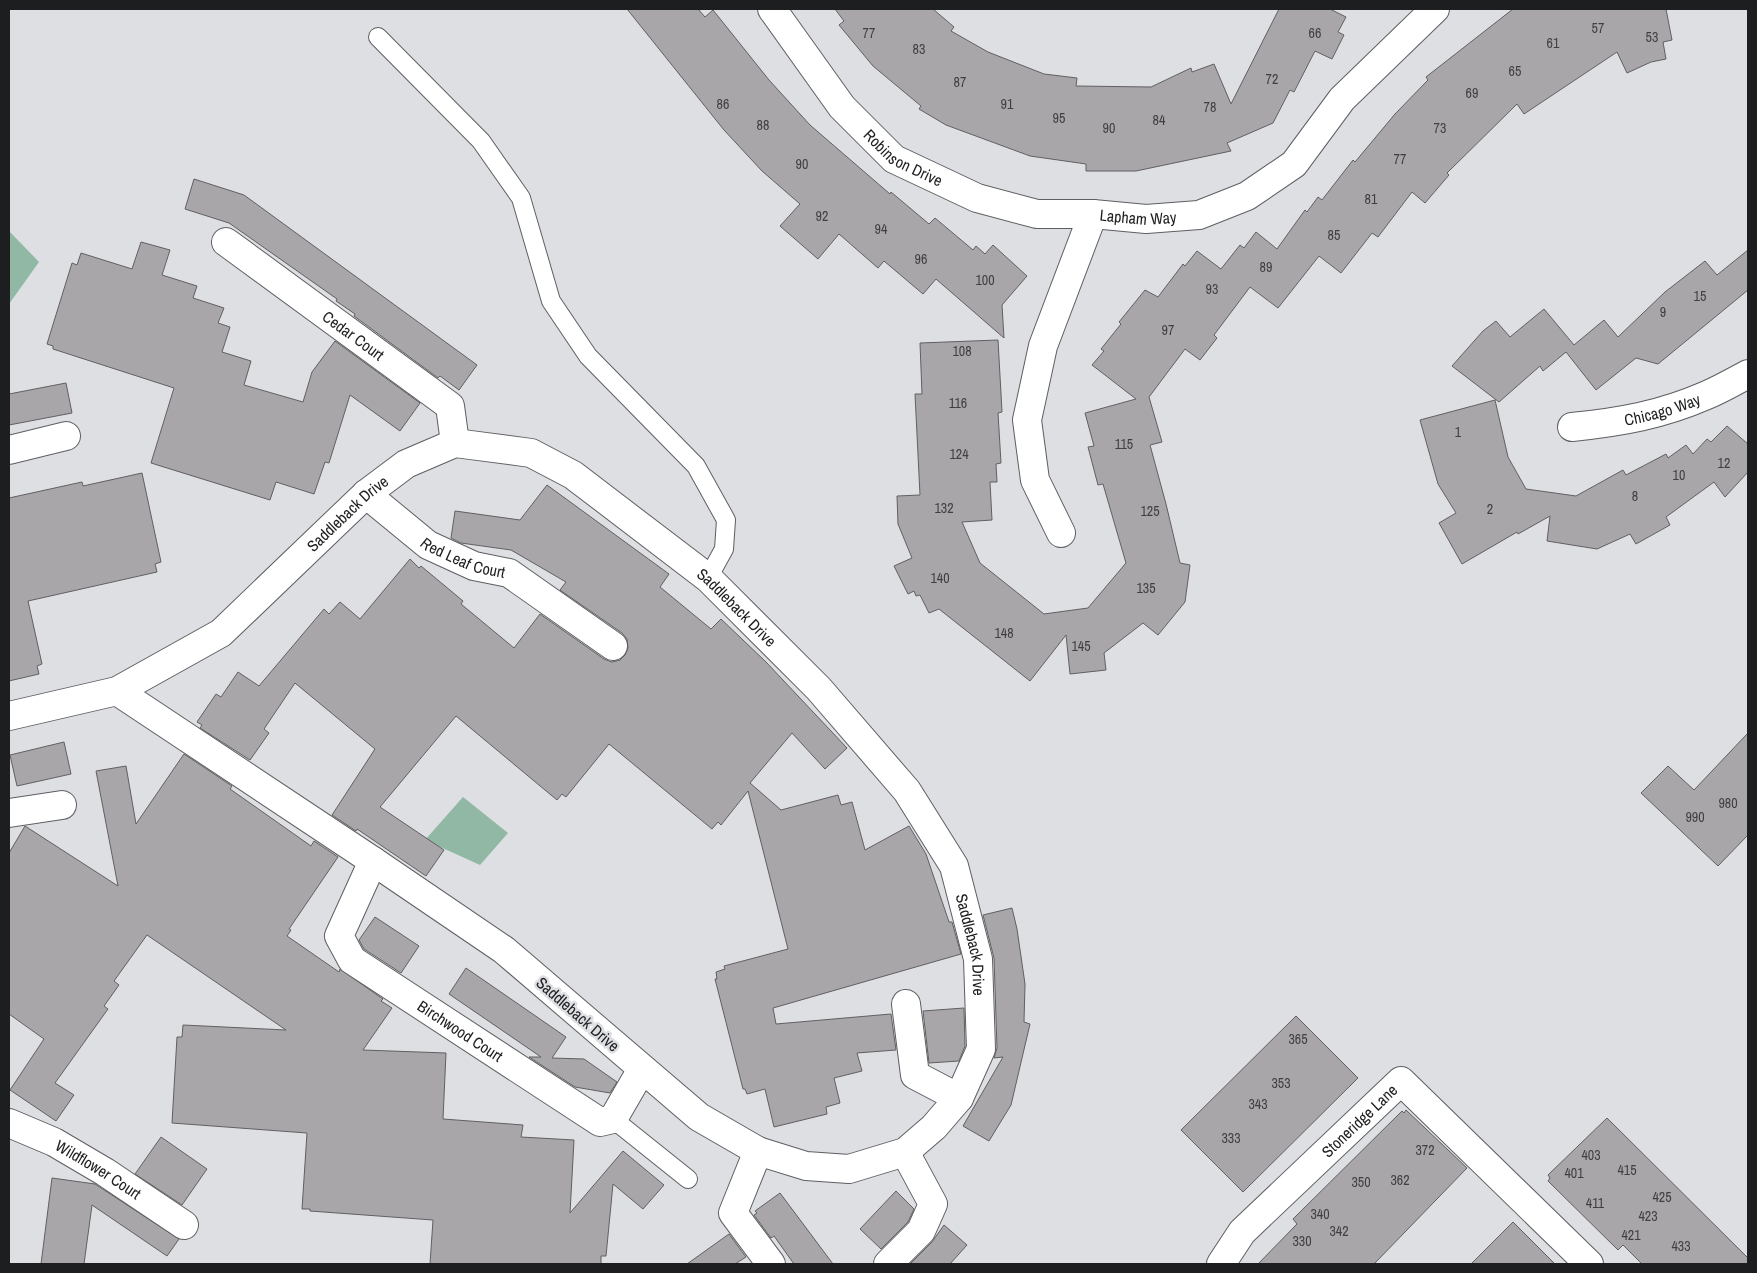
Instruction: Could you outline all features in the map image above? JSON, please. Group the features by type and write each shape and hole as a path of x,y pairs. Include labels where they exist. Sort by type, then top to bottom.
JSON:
{"street":[{"name":"Robinson Drive","path":"772,9 842,107 894,159 977,198 1037,214 1093,214"},
{"name":"Lapham Way","path":"1061,533 1035,480 1027,420 1043,346 1093,214 1146,219 1199,215 1247,196 1294,164 1342,99 1435,9"},
{"name":"Cedar Court","path":"226,242 450,406 455,443"},
{"name":"Chicago Way","path":"1572,427 1619,422 1662,412 1708,395 1748,374"},
{"path":"9,450 66,436"},
{"name":"Saddleback Drive","path":"9,716 117,691 221,633 366,494 406,464 455,443 531,453 573,475 708,578 819,689 907,791 954,866 978,959 981,1050 960,1098 934,1127 905,1152 849,1170 806,1166 758,1151 699,1118 504,950 117,691"},
{"name":"Red Leaf Court","path":"366,494 428,545 474,566 509,573 613,646"},
{"path":"9,813 62,805"},
{"name":"Birchwood Court","path":"373,861 339,936 352,960 600,1122 613,1119"},
{"path":"906,1004 915,1075 960,1098"},
{"path":"613,1119 642,1069"},
{"name":"Stoneridge Lane","path":"1220,1264 1242,1232 1401,1081 1589,1264"},
{"name":"Wildflower Court","path":"9,1123 54,1142 105,1172 184,1225"},
{"path":"758,1151 733,1213 771,1264"},
{"path":"888,1264 921,1231 933,1204 905,1152"}],"lane":[{"path":"378,37 481,141 521,198 551,301 588,356 696,466 726,520 724,549 708,578"},
{"path":"613,1119 688,1179"}],"green space":[{"path":"9,231 39,262 9,304"},
{"path":"463,797 508,833 480,865 425,840"}],"building":[{"path":"627,9 698,9 705,17 713,10 769,80 810,125 890,194 891,192 929,224 935,218 973,250 976,246 985,254 993,245 1027,276 1002,305 1004,338 936,279 923,294 884,261 878,268 839,234 818,259 780,226 800,204 762,171 724,130"},
{"path":"835,9 933,9 954,27 951,31 988,52 1044,74 1077,78 1076,86 1151,87 1191,68 1192,72 1214,64 1231,104 1279,9 1330,9 1346,17 1338,32 1344,35 1332,59 1315,51 1294,92 1290,90 1273,123 1227,143 1231,151 1136,171 1086,171 1086,164 1030,156 946,125 919,109 921,106 873,66 839,25 844,21"},
{"path":"1513,9 1666,9 1672,40 1663,42 1666,59 1651,62 1627,73 1617,52 1524,114 1517,104 1447,173 1449,175 1425,203 1412,192 1378,237 1372,233 1341,273 1319,256 1278,308 1250,287 1214,335 1217,338 1200,360 1185,349 1149,397 1162,442 1150,445 1180,563 1190,565 1185,602 1158,635 1143,623 1104,653 1106,670 1070,674 1066,635 1030,681 939,609 929,613 920,595 916,596 914,591 908,594 894,566 912,558 898,524 897,496 920,495 915,394 922,394 920,343 998,340 1002,412 998,413 1001,463 996,464 997,482 990,482 992,520 962,522 980,563 1044,614 1088,608 1126,563 1103,484 1098,485 1088,447 1094,446 1085,413 1136,399 1092,365 1104,351 1101,349 1121,324 1119,322 1145,290 1158,297 1183,264 1185,266 1197,251 1221,269 1240,245 1244,248 1256,232 1277,249 1305,210 1307,212 1318,197 1322,200 1353,160 1355,162 1395,114 1428,80 1426,77"},
{"path":"194,179 244,195 477,365 459,390 440,376 438,378 354,316 355,314 336,301 337,299 229,223 185,209"},
{"path":"141,242 170,250 162,275 197,286 193,298 224,308 218,323 230,327 222,352 251,361 244,385 303,402 312,372 335,341 420,403 400,431 350,395 329,463 325,462 314,494 276,482 270,500 151,463 174,388 53,349 53,346 47,344 72,263 77,265 81,253 132,269"},
{"path":"1748,250 1748,290 1658,364 1636,358 1596,390 1566,352 1543,371 1540,366 1499,402 1452,366 1483,331 1496,321 1510,337 1544,309 1574,345 1604,320 1618,337 1665,292 1705,261 1717,275"},
{"path":"66,383 72,413 9,425 9,394"},
{"path":"1495,400 1508,457 1526,489 1576,496 1623,470 1626,475 1666,454 1668,458 1686,445 1693,454 1707,439 1711,442 1727,426 1748,444 1748,472 1725,497 1714,482 1666,517 1670,525 1636,544 1630,534 1597,549 1547,541 1550,516 1518,534 1517,532 1462,564 1439,523 1456,513 1438,484 1420,420"},
{"path":"142,473 161,562 155,564 157,572 28,601 42,664 37,666 39,674 9,681 9,498 82,482 83,486"},
{"path":"547,485 669,574 660,587 711,629 721,619 766,662 847,748 825,769 792,733 750,783 781,810 838,795 841,805 852,802 865,850 909,826 926,854 949,922 952,922 961,954 773,1008 776,1024 891,1014 896,1050 857,1053 862,1071 834,1078 840,1103 826,1107 827,1114 774,1127 765,1089 747,1094 745,1089 743,1089 715,979 717,979 716,972 725,969 724,966 788,949 748,791 721,825 718,822 712,829 609,744 566,797 562,794 557,800 456,716 380,807 444,850 426,876 357,829 356,831 332,815 375,749 295,683 264,729 269,733 250,760 200,728 202,725 197,722 216,694 221,697 238,672 259,686 324,609 329,614 340,602 360,619 410,559 463,601 461,604 514,648 540,614 604,659 612,662 620,660 628,648 627,639 622,633 560,590 566,582 511,550 461,543 451,538 455,511 520,520"},
{"path":"1748,733 1748,835 1718,866 1641,793 1668,766 1694,790"},
{"path":"64,742 71,774 17,786 10,755"},
{"path":"184,754 232,786 230,789 311,846 314,841 338,857 289,929 291,930 287,936 339,972 340,969 383,999 381,1001 392,1008 363,1050 446,1053 443,1119 523,1125 521,1137 574,1140 570,1213 623,1151 664,1185 643,1209 613,1184 606,1256 601,1256 601,1264 430,1264 433,1220 302,1209 307,1133 172,1123 177,1037 182,1037 183,1025 286,1030 147,935 114,981 119,985 104,1006 108,1009 55,1083 74,1095 56,1121 10,1090 44,1039 9,1014 9,853 25,826 118,886 96,771 126,766 136,824"},
{"path":"1012,908 1025,984 1024,1022 1030,1024 1011,1105 989,1141 963,1126 1003,1057 994,1058 997,1048 994,958 983,915"},
{"path":"375,917 419,946 401,973 364,949 359,940"},
{"path":"466,968 566,1037 552,1058 584,1059 617,1082 610,1093 575,1087 529,1057 541,1057 449,994"},
{"path":"964,1008 965,1046 959,1061 929,1063 923,1011"},
{"path":"1296,1016 1358,1078 1243,1192 1181,1130"},
{"path":"1406,1110 1467,1168 1374,1264 1258,1264 1297,1224 1293,1219 1402,1111 1404,1113"},
{"path":"1607,1118 1748,1258 1748,1264 1642,1264 1623,1245 1618,1250 1548,1181 1550,1178 1548,1175"},
{"path":"161,1137 207,1169 182,1205 135,1174"},
{"path":"52,1178 95,1184 179,1239 167,1256 92,1205 84,1264 41,1264"},
{"path":"896,1191 914,1209 908,1222 881,1249 860,1229"},
{"path":"780,1193 833,1264 794,1264 774,1236 771,1238 754,1215 757,1213 755,1211"},
{"path":"1513,1222 1555,1264 1471,1264"},
{"path":"944,1225 967,1245 950,1264 910,1264 932,1242"},
{"path":"729,1234 746,1257 735,1264 687,1264"}]}
